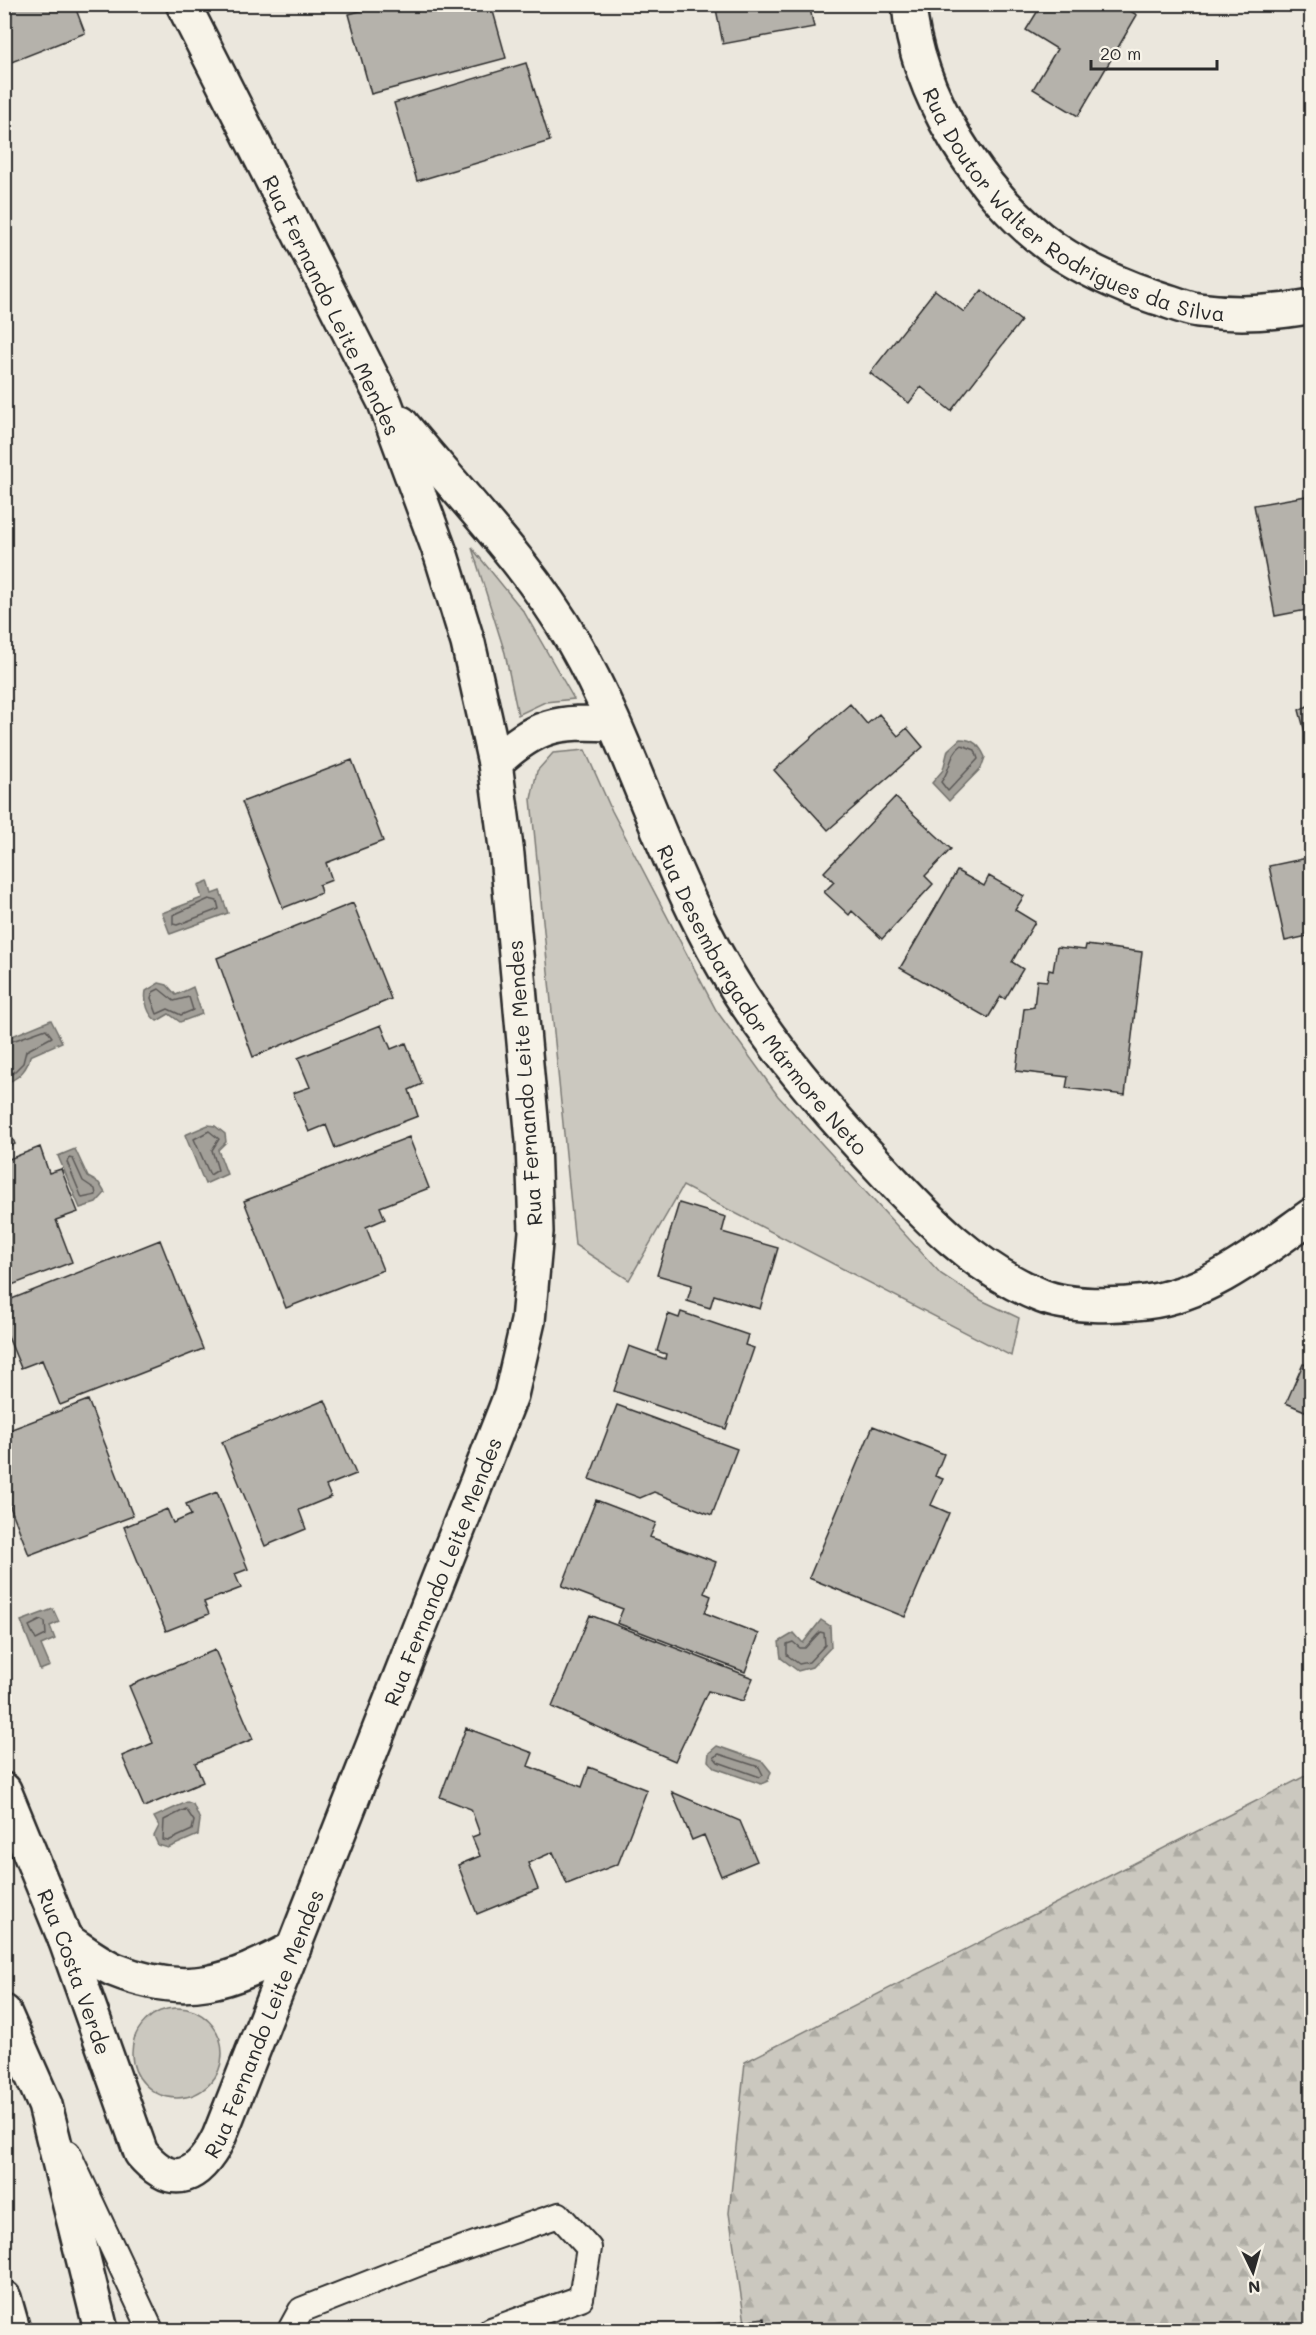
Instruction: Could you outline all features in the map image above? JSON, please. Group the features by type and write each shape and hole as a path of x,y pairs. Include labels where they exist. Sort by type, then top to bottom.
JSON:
{"street":[{"name":"Rua Fernando Leite Mendes","path":"141,2153 155,2169 175,2176 194,2172 209,2158 511,1395 528,1322 536,1232 533,1141 507,855 495,763 468,643 441,555 385,404 183,4"},
{"name":"Rua Doutor Walter Rodrigues da Silva","path":"909,4 910,27 924,72 952,136 996,195 1053,247 1119,285 1197,310 1283,312 1311,306"},
{"name":"Rua Desembargador Mármore Neto","path":"385,404 472,510 531,575 575,645 613,724 659,836 701,925 742,1002 813,1095 957,1247 996,1272 1044,1297 1090,1305 1147,1302 1195,1290 1248,1261 1311,1215"},
{"path":"495,763 519,740 550,726 580,722 613,724"},
{"name":"Rua Costa Verde","path":"4,1790 65,1939 141,2153"},
{"path":"65,1939 114,1970 165,1984 209,1984 249,1972 294,1948"},
{"path":"4,2012 45,2105 101,2331"},
{"path":"4,2298 13,2331"}],"lane":[{"path":"45,2105 151,2331"},
{"path":"290,2331 301,2310 420,2263 559,2215 589,2248 581,2298 491,2331"}],"green space":[{"path":"472,548 524,612 574,699 545,702 518,715 505,653"},
{"path":"585,750 612,811 716,1010 778,1096 941,1274 981,1300 1019,1318 1011,1356 683,1186 629,1280 575,1245 531,799 537,771 553,753"},
{"path":"1311,1773 1311,2330 746,2330 729,2213 745,2062"},
{"path":"177,2008 194,2011 209,2021 219,2036 222,2053 219,2070 209,2085 194,2095 177,2098 160,2095 145,2085 135,2070 132,2053 135,2036 145,2021 160,2011"}],"water":[{"path":"960,739 976,744 985,757 981,768 949,801 932,783 943,770 948,750"},
{"path":"208,881 212,894 220,891 228,913 170,934 162,913 202,898 198,885"},
{"path":"159,983 167,985 176,995 193,987 202,1014 180,1022 169,1014 157,1021 149,1012 146,1004 146,991"},
{"path":"51,1020 62,1042 30,1056 23,1072 8,1082 5,1072 5,1039"},
{"path":"208,1125 215,1126 225,1134 226,1142 218,1150 227,1174 205,1184 185,1135"},
{"path":"75,1149 88,1177 99,1183 105,1193 96,1203 80,1208 58,1156"},
{"path":"53,1609 59,1622 50,1626 55,1639 41,1645 50,1666 40,1670 21,1621"},
{"path":"821,1620 830,1626 831,1647 812,1667 798,1671 781,1658 779,1642 794,1633 803,1643"},
{"path":"717,1746 763,1762 771,1772 768,1781 761,1784 715,1768 708,1761 709,1753"},
{"path":"187,1802 193,1804 200,1820 198,1835 168,1848 158,1845 154,1836 159,1826 154,1817"}],"building":[{"path":"21,4 74,4 85,33 4,65 4,11"},
{"path":"385,4 491,4 506,58 371,94 349,14"},
{"path":"715,4 809,4 814,27 723,44"},
{"path":"1031,4 1119,4 1137,15 1078,116 1033,89 1057,49 1026,30 1039,9"},
{"path":"526,63 550,141 417,181 394,103"},
{"path":"935,290 964,312 982,290 1021,321 951,411 921,387 909,403 870,373"},
{"path":"1312,495 1312,609 1275,616 1254,505"},
{"path":"850,704 867,724 879,714 898,736 907,728 923,747 828,830 774,770"},
{"path":"1312,704 1312,758 1299,710"},
{"path":"352,760 383,841 326,863 332,880 319,885 321,893 283,908 242,802"},
{"path":"895,797 951,849 925,876 933,884 882,939 852,911 849,915 824,892 834,882 824,872"},
{"path":"1312,857 1312,935 1285,941 1269,866"},
{"path":"957,871 984,886 989,876 1024,896 1015,910 1035,922 1012,962 1023,969 1005,999 1001,996 988,1018 900,968"},
{"path":"353,903 391,999 253,1057 217,958"},
{"path":"1086,945 1142,952 1125,1095 1066,1088 1068,1077 1016,1071 1024,1009 1034,1007 1037,980 1047,981 1049,970 1053,971 1057,947 1085,950"},
{"path":"381,1025 391,1049 406,1043 422,1084 409,1090 418,1116 335,1148 326,1125 309,1132 293,1093 310,1087 298,1058"},
{"path":"4,1119 15,1144 4,1148"},
{"path":"409,1137 429,1188 380,1207 385,1219 366,1227 383,1270 286,1308 244,1201"},
{"path":"40,1147 49,1173 61,1169 78,1212 56,1220 72,1262 4,1288 4,1161"},
{"path":"679,1203 726,1217 722,1232 778,1248 760,1309 714,1295 710,1308 687,1301 692,1285 657,1275"},
{"path":"160,1240 203,1349 60,1405 42,1360 21,1368 4,1327 4,1302"},
{"path":"681,1312 748,1335 745,1345 754,1348 726,1429 614,1391 629,1346 665,1359 666,1354 657,1351 668,1314 679,1318"},
{"path":"1303,1364 1312,1366 1312,1414 1286,1403"},
{"path":"88,1400 133,1516 29,1555 4,1491 4,1432"},
{"path":"325,1400 356,1474 326,1486 331,1497 299,1510 306,1529 265,1546 222,1442"},
{"path":"617,1405 737,1449 712,1515 654,1492 640,1498 589,1479"},
{"path":"873,1426 944,1454 935,1476 943,1479 931,1505 949,1513 905,1617 809,1578"},
{"path":"217,1492 248,1569 235,1574 241,1588 204,1602 209,1614 166,1631 124,1527 167,1509 173,1523 191,1515 186,1504"},
{"path":"596,1500 656,1523 650,1537 716,1562 704,1593 711,1596 705,1613 759,1634 745,1672 617,1623 623,1609 562,1586"},
{"path":"590,1615 753,1678 743,1701 708,1691 675,1761 552,1707"},
{"path":"215,1650 253,1739 195,1763 203,1782 144,1807 122,1756 153,1743 129,1686"},
{"path":"466,1728 533,1753 528,1766 582,1787 589,1767 647,1790 618,1864 567,1884 553,1852 528,1863 538,1889 477,1914 458,1865 480,1856 472,1837 480,1834 471,1809 440,1797"},
{"path":"672,1792 740,1821 757,1861 721,1876 704,1835 692,1840"},
{"path":"764,2318 765,2330 661,2330"}]}
